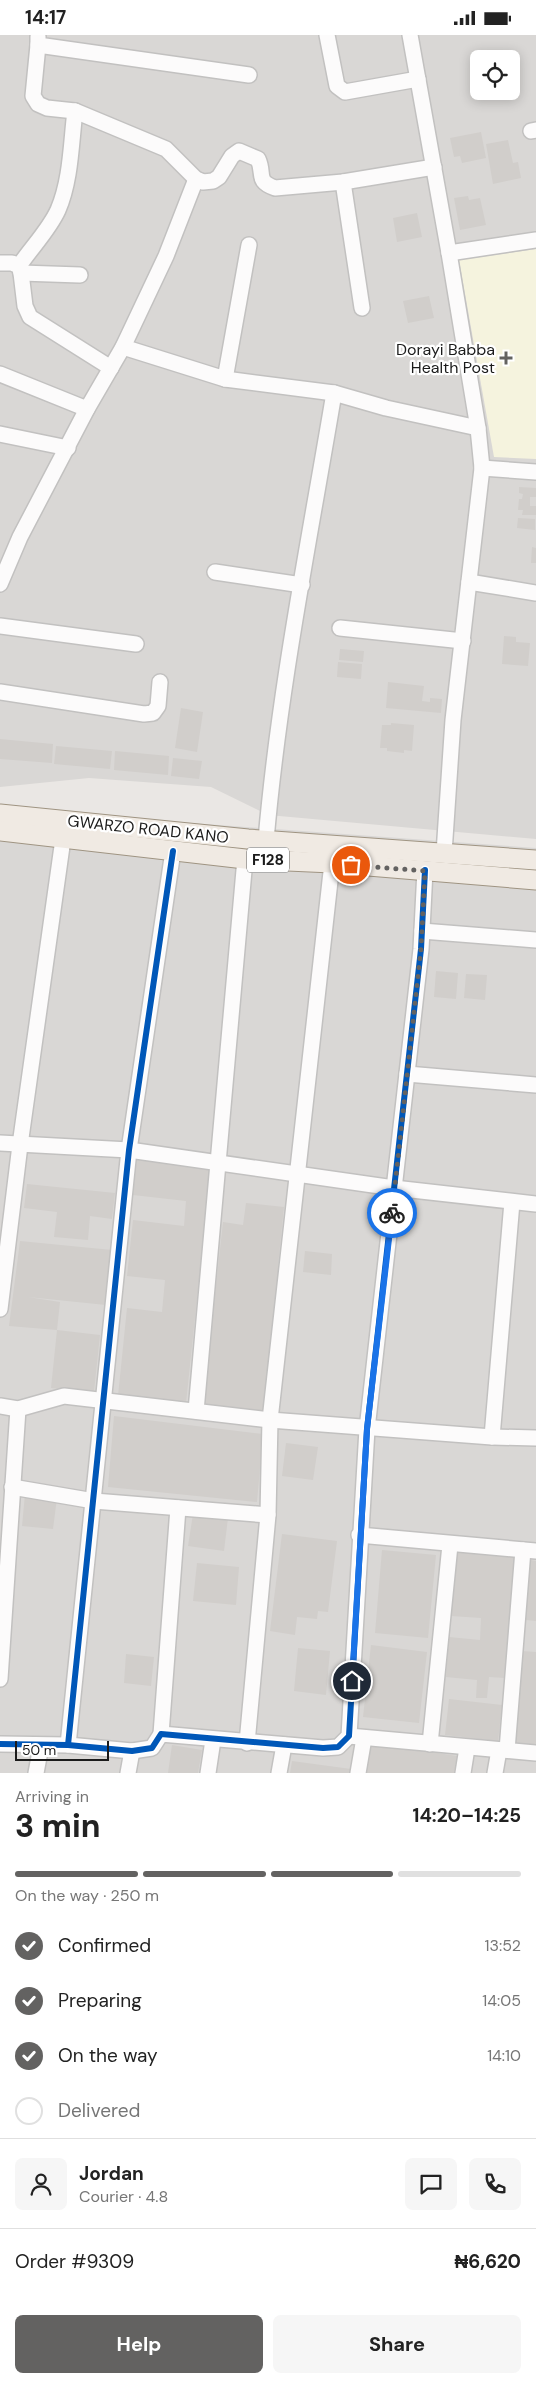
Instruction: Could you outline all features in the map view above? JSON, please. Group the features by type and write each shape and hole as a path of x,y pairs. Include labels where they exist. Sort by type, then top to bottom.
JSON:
{"main road":[{"name":"GWARZO ROAD KANO","path":"0,813 266,840 536,860"},
{"name":"F128","path":"0,831 246,859 332,863 536,880"}],"street":[{"path":"328,35 337,86 340,90 345,92 418,79"},
{"path":"410,35 449,253 478,428 482,468 453,720 444,853"},
{"path":"248,75 38,40 33,96 38,104 47,108 75,111 166,149 196,179 203,182 213,181 219,177 232,156 239,151 258,159 261,178 266,184 275,188 343,182 434,167"},
{"path":"75,111 65,185 58,209 20,269 24,306 30,317 111,368"},
{"path":"0,584 20,537 123,347 166,256 196,179"},
{"path":"343,182 362,308"},
{"path":"449,253 536,240"},
{"path":"225,379 249,245"},
{"path":"0,263 12,263 20,269 80,275"},
{"path":"123,347 225,379 334,393 386,408 478,428"},
{"path":"0,374 88,409"},
{"path":"266,840 272,775 334,393"},
{"path":"0,434 68,448"},
{"path":"482,468 536,472"},
{"path":"215,572 302,585"},
{"path":"469,582 536,593"},
{"path":"0,626 136,644"},
{"path":"340,628 462,641"},
{"path":"0,692 144,714 153,713 158,706 160,682"},
{"path":"0,1309 20,1145 62,839"},
{"path":"68,1745 129,1150 173,851"},
{"path":"196,1411 246,859"},
{"path":"247,1743 268,1515 270,1420 332,863"},
{"path":"358,1773 359,1535 367,1429 422,931 425,871"},
{"path":"422,931 536,940"},
{"path":"407,1075 536,1085"},
{"path":"0,1143 129,1150 394,1187 536,1204"},
{"path":"492,1437 512,1202"},
{"path":"0,1406 18,1409 64,1396 104,1399 270,1420 367,1429 536,1438"},
{"path":"0,1679 3,1572 18,1409"},
{"path":"12,1487 94,1501 268,1515"},
{"path":"0,1744 68,1745 132,1751 152,1748 161,1734 178,1508"},
{"path":"359,1535 529,1551 503,1750 495,1773"},
{"path":"430,1744 450,1545"},
{"path":"161,1734 247,1743 323,1748 338,1747 357,1737 536,1753"},
{"path":"208,1773 213,1740"},
{"path":"279,1773 284,1745"},
{"path":"36,1773 41,1746"},
{"path":"463,1773 467,1748"},
{"path":"128,1773 132,1751"}],"shaded area":[{"path":"0,35 536,35 536,839 268,815 211,787 89,778 0,787"},
{"name":"Dorayi Babba Health Post","path":"536,249 536,459 494,457 459,260"},
{"path":"0,809 536,848 536,1773 0,1773"}],"building":[{"path":"481,132 486,158 462,163 460,156 454,157 450,138"},
{"path":"508,140 513,163 518,162 521,178 493,184 486,144"},
{"path":"468,196 469,200 480,198 486,225 460,230 454,198"},
{"path":"417,213 422,237 397,242 393,218"},
{"path":"429,296 434,318 408,323 403,301"},
{"path":"519,487 536,488 536,497 530,497 530,506 536,506 536,515 522,515 523,510 518,510 519,499 522,499 523,494 519,493"},
{"path":"518,518 535,519 535,530 517,528"},
{"path":"532,547 536,548 536,563 531,563"},
{"path":"504,636 516,637 516,642 530,643 528,666 502,664"},
{"path":"340,649 364,651 363,662 339,660"},
{"path":"338,662 362,664 361,679 337,677"},
{"path":"388,682 424,686 422,701 430,702 430,698 442,699 441,713 386,708"},
{"path":"181,708 203,712 197,752 175,748"},
{"path":"391,723 414,725 412,751 404,750 404,753 387,751 387,748 380,748 382,725 391,725"},
{"path":"0,739 53,744 52,763 0,759"},
{"path":"56,746 112,751 110,769 54,764"},
{"path":"115,751 169,756 168,775 114,770"},
{"path":"173,758 202,761 199,779 171,776"},
{"path":"436,971 458,973 456,999 434,997"},
{"path":"466,974 487,975 485,1000 464,998"},
{"path":"137,1158 211,1166 186,1403 118,1396 127,1308 162,1312 165,1280 127,1276 133,1220 184,1226 186,1201 133,1195"},
{"path":"27,1184 115,1193 112,1219 90,1216 88,1240 54,1237 57,1212 24,1208"},
{"path":"246,1203 284,1207 278,1266 283,1266 266,1411 203,1404 223,1222 243,1225"},
{"path":"20,1241 112,1250 106,1305 28,1297 60,1302 57,1330 9,1326"},
{"path":"305,1251 332,1254 331,1275 303,1272"},
{"path":"57,1330 100,1335 94,1392 51,1388"},
{"path":"114,1416 263,1434 257,1502 108,1487"},
{"path":"286,1443 318,1447 313,1480 282,1476"},
{"path":"25,1494 57,1498 53,1529 22,1526"},
{"path":"193,1514 228,1518 224,1551 188,1546"},
{"path":"282,1534 337,1541 328,1612 318,1611 317,1619 297,1617 295,1635 270,1631"},
{"path":"382,1550 436,1555 428,1638 375,1633"},
{"path":"456,1551 515,1556 505,1678 489,1677 487,1698 476,1698 477,1680 446,1677 449,1637 480,1640 481,1618 451,1616"},
{"path":"530,1560 536,1561 536,1621 526,1620"},
{"path":"197,1563 239,1567 236,1605 193,1601"},
{"path":"371,1645 427,1652 419,1723 363,1717"},
{"path":"298,1648 330,1651 326,1695 294,1691"},
{"path":"522,1651 536,1652 536,1747 515,1745"},
{"path":"126,1654 154,1657 151,1686 124,1683"},
{"path":"449,1699 502,1705 498,1741 445,1735"},
{"path":"367,1742 457,1756 454,1773 363,1773"},
{"path":"172,1745 202,1750 198,1773 168,1773"},
{"path":"292,1761 351,1769 351,1773 290,1773"}],"cycle path":[{"path":"68,1745 129,1150 173,851"},
{"path":"0,1744 68,1745 132,1751 152,1748 161,1734 323,1748 338,1747 349,1736 367,1429 421,949 425,870"}],"way so far":[{"path":"351,865 425,871 421,949 392,1213"}],"place":[{"name":"Dorayi Babba Health Post","path":"506,358"}],"route":[{"path":"352,1681 359,1535 367,1429 392,1213"}]}
